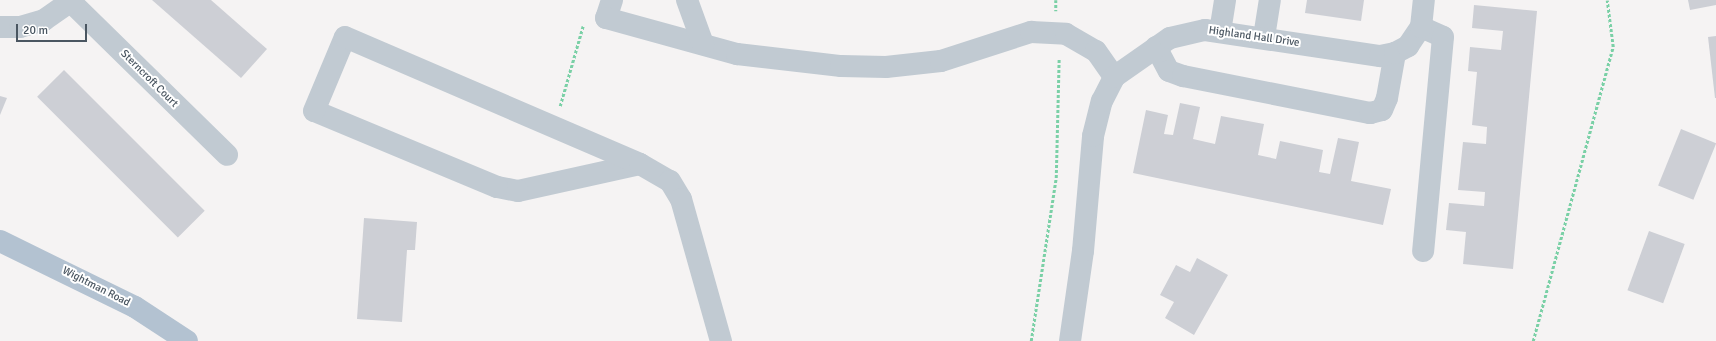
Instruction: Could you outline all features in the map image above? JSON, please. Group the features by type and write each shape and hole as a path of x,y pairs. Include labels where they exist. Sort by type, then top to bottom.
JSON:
{"main road":[{"name":"Wightman Road","path":"0,241 134,307 187,341"}],"street":[{"path":"687,0 703,44"},
{"path":"1220,32 1225,0"},
{"path":"1264,37 1270,0"},
{"name":"Highland Hall Drive","path":"1070,341 1083,251 1093,136 1102,101 1114,77 1156,46 1187,33 1220,32 1264,37 1380,56 1395,53 1408,46 1421,27 1424,0"},
{"path":"0,27 20,27 44,20 73,1"},
{"name":"Sterncroft Court","path":"73,1 227,155"},
{"path":"609,9 703,44 737,54 841,66 886,68 941,61 1030,32 1066,34 1096,51 1114,77"},
{"path":"1421,27 1442,37 1423,251"},
{"path":"640,164 518,191 497,187 314,111 345,37 640,164 670,181 681,199 721,341"},
{"path":"1156,46 1170,71 1183,76 1370,112 1382,110 1387,98 1395,53"}],"path":[{"path":"1031,341 1056,178 1060,76 1056,0"},
{"path":"1533,341 1613,47 1607,0"},
{"path":"554,127 586,15 609,9"}],"building":[{"path":"152,0 211,0 267,49 241,78"},
{"path":"1307,0 1364,0 1361,21 1305,13"},
{"path":"1688,0 1716,0 1716,5 1690,10"},
{"path":"1474,5 1537,11 1513,269 1463,264 1466,232 1446,230 1449,203 1484,206 1485,192 1458,190 1463,142 1486,144 1487,127 1472,125 1477,72 1468,71 1470,47 1501,50 1503,31 1472,28"},
{"path":"1716,36 1716,98 1715,98 1708,37"},
{"path":"64,70 205,211 178,238 37,97"},
{"path":"0,96 7,98 0,115"},
{"path":"1180,103 1200,107 1193,139 1215,144 1221,116 1264,124 1258,155 1276,159 1280,141 1323,150 1319,172 1330,174 1338,138 1359,142 1351,181 1391,189 1383,225 1133,173 1146,110 1168,115 1164,134 1173,135"},
{"path":"1681,129 1716,143 1693,200 1658,186"},
{"path":"364,218 417,222 415,250 407,250 402,322 357,319"},
{"path":"1649,231 1685,244 1663,303 1627,290"},
{"path":"1197,258 1228,275 1194,335 1165,318 1174,302 1160,295 1176,265 1190,272"}]}
